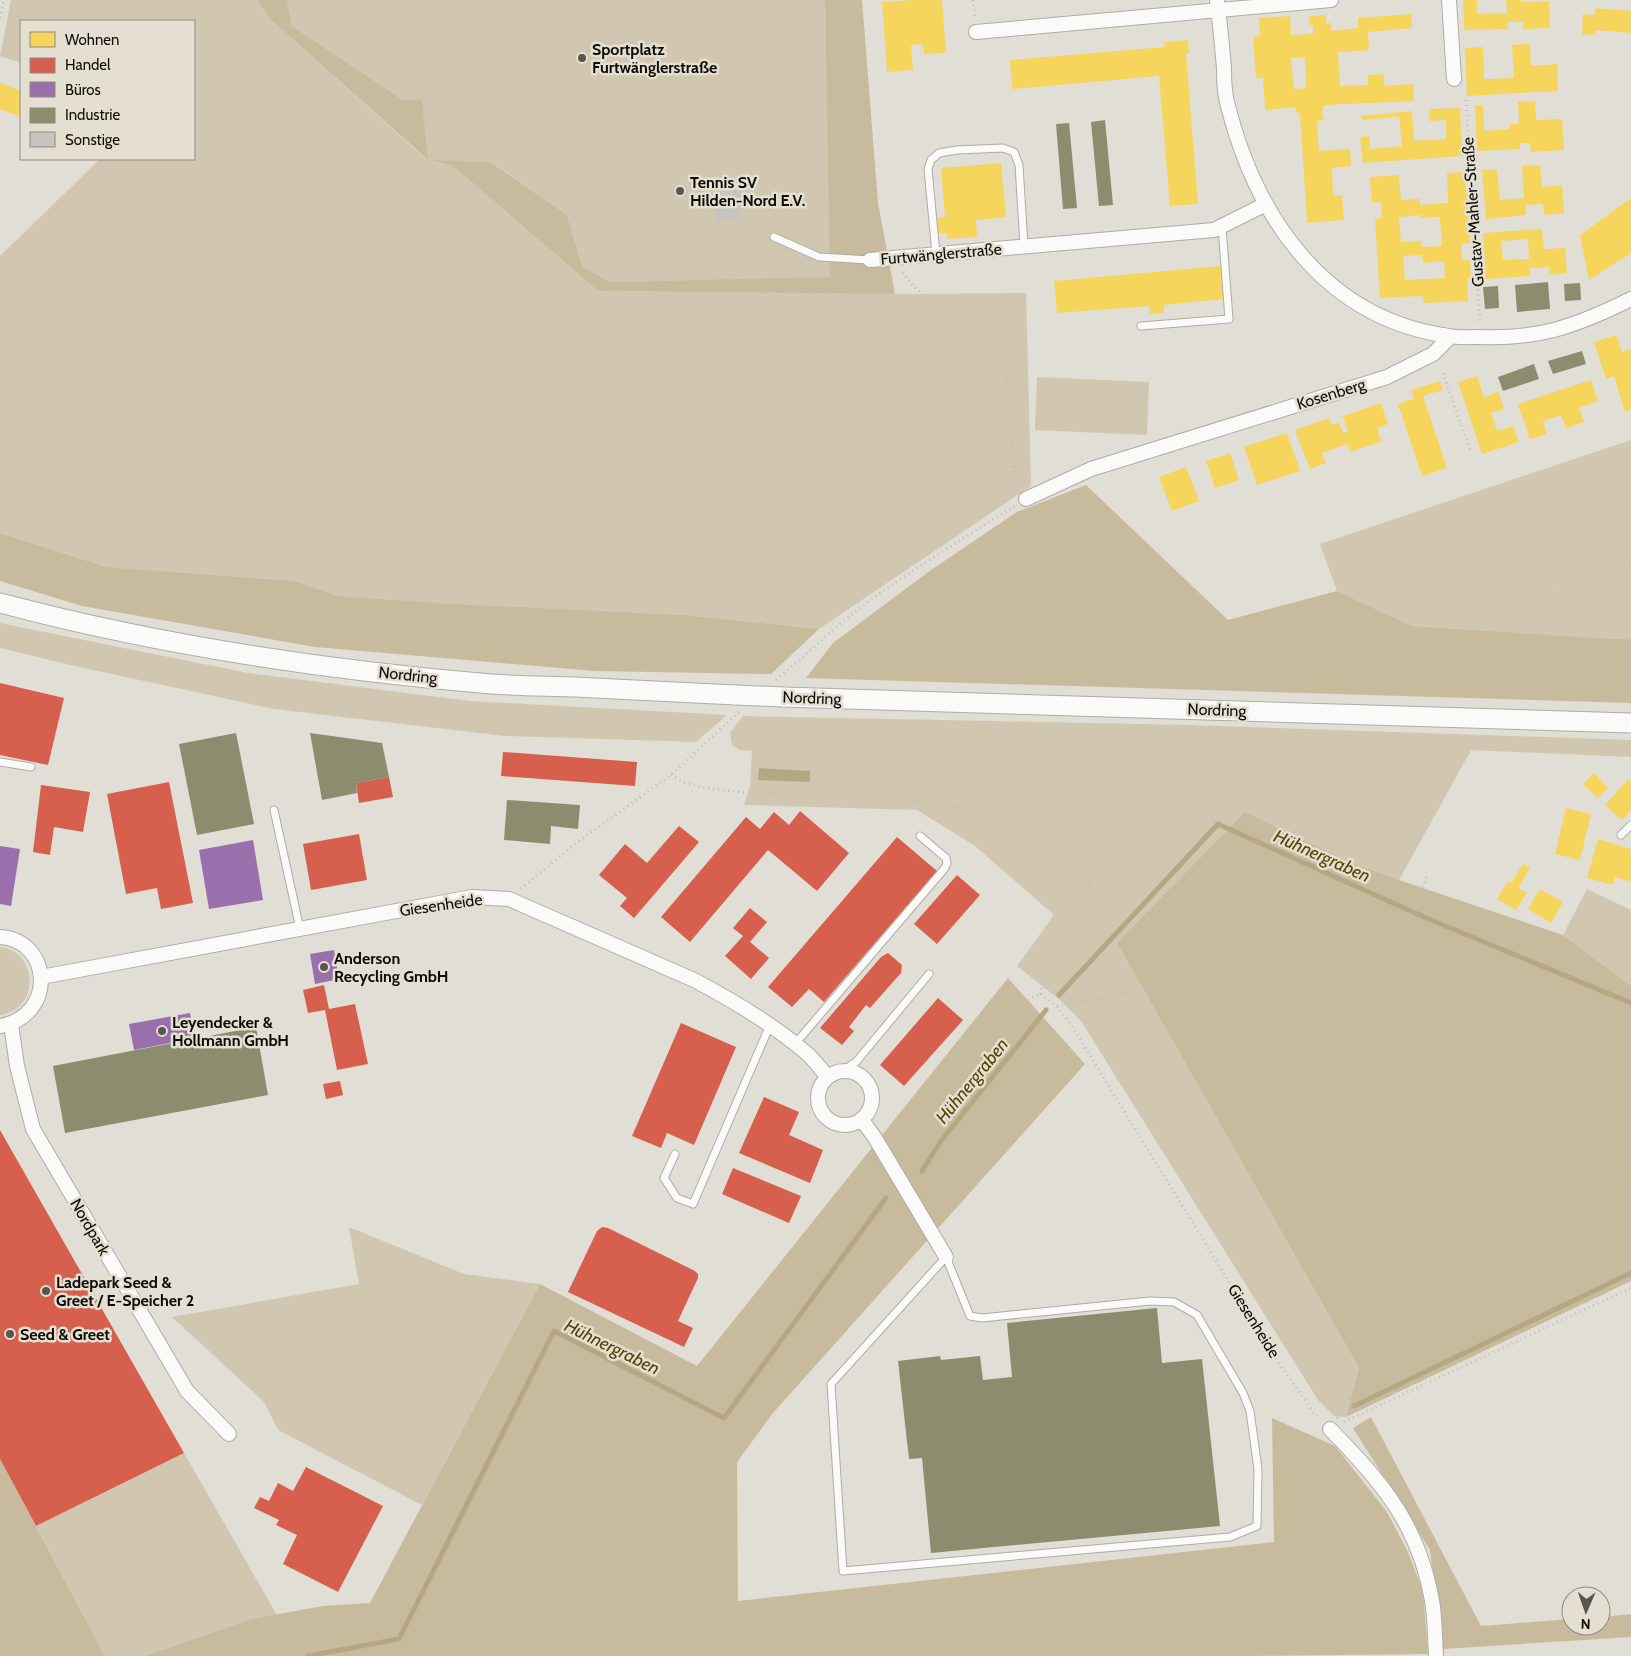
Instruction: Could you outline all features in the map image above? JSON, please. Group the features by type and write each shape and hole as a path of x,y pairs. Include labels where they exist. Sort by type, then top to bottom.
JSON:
{"main road":[{"name":"Nordring","path":"0,603 99,628 244,655 336,668 493,684 783,697 1631,723"}],"street":[{"path":"976,32 1218,5 1331,0"},
{"path":"1449,0 1454,79"},
{"path":"1218,5 1226,100 1241,150 1266,204 1297,252 1321,277 1346,296 1371,312 1417,330 1450,337 1524,336 1555,330 1631,299"},
{"name":"Furtwänglerstraße","path":"870,260 1214,230 1266,204"},
{"name":"Kosenberg","path":"1026,499 1091,469 1387,377 1433,354 1450,337"},
{"name":"Giesenheide","path":"41,977 472,897 509,899 694,980 723,996 770,1025 806,1052 828,1076"},
{"path":"0,937 19,943 30,952 38,964 41,977 41,989 34,1006 22,1019 5,1025"},
{"name":"Nordpark","path":"5,1025 33,1129 187,1391 229,1434"},
{"path":"844,1070 853,1071 861,1075 867,1081 873,1097 872,1106 862,1120 844,1126 826,1118 818,1102 818,1092 821,1084 828,1076 844,1070"},
{"path":"862,1120 875,1138 946,1257"},
{"path":"1330,1429 1356,1455 1395,1504 1414,1538 1426,1573 1433,1608 1436,1656"}],"lane":[{"path":"936,254 928,169 930,160 939,154 957,150 1003,148 1014,152 1019,165 1024,246"},
{"path":"1141,326 1229,319 1222,226"},
{"path":"774,237 819,257 870,260"},
{"path":"0,762 31,767"},
{"path":"274,810 300,930"},
{"path":"1621,835 1631,825"},
{"path":"795,1044 948,863 946,858 920,836"},
{"path":"844,1070 856,1062 929,974"},
{"path":"675,1154 664,1178 677,1198 693,1204 770,1025"},
{"path":"946,1257 970,1316 982,1318 1150,1301 1174,1302 1197,1315 1243,1393 1250,1412 1258,1469 1257,1526 1230,1537 843,1571 831,1384 946,1257"}],"path":[{"path":"0,18 4,0"},
{"name":"Furtwänglerstraße","path":"849,0 870,260"},
{"name":"Gustav-Mahler-Straße","path":"1466,100 1480,324"},
{"path":"900,267 909,283 929,299 951,313 986,322 1000,336 1004,350 1015,478 1026,499 1050,532 1078,559 1121,593 1173,618 1235,638 1318,658 1375,656 1446,637 1540,601 1585,579 1631,563"},
{"path":"1443,373 1471,453"},
{"path":"779,678 816,644 870,601 969,534 1026,499"},
{"path":"509,899 572,846 672,775 735,716"},
{"path":"1554,1228 1493,1225 1461,1221 1443,1225 1409,1223 1303,1158 1274,1126 1264,1100 1249,1077 1216,1039 1199,1023 1178,978 1133,932 1218,856 1227,853 1259,872 1315,913 1326,925 1382,949 1425,964 1436,975 1523,1000 1592,1026 1605,1060 1626,1085 1631,1087"},
{"path":"1382,949 1408,921 1428,874"},
{"path":"1056,1006 1150,989 1278,941 1298,926 1326,925"},
{"name":"Giesenheide","path":"875,1138 925,1108 958,1048 980,1022 1041,994 1056,1006 1070,1023 1279,1363 1313,1412 1330,1429"},
{"path":"1303,1158 1356,1293 1388,1342"},
{"path":"636,1656 677,1616 1313,1557 1331,1553 1349,1538 1362,1523 1326,1445 1330,1429 1346,1402 1361,1386 1379,1350 1554,1228 1631,1168"},
{"path":"1330,1429 1631,1288"}],"shaded area":[{"path":"11,0 257,0 270,19 427,160 422,99 403,100 292,26 287,0 825,0 831,278 610,282 582,266 567,215 492,162 431,161 453,166 598,291 918,294 1026,293 1031,486 819,629 685,615 338,596 295,581 107,567 0,533 0,256 99,160 195,160 195,20 20,20 20,63 0,56"},
{"path":"257,0 287,0 292,26 403,100 422,99 428,160 270,19"},
{"path":"825,0 862,0 878,203 895,294 598,291 453,166 428,160 491,162 567,215 582,266 610,282 830,277"},
{"path":"1037,377 1149,382 1147,435 1035,430"},
{"path":"1631,440 1631,638 1616,639 1412,626 1337,591 1320,544"},
{"path":"1086,485 1228,620 1337,591 1412,626 1616,639 1631,638 1631,703 806,678 833,643 931,570 1017,512"},
{"path":"0,533 107,567 295,581 338,596 685,615 819,629 771,674 594,671 315,647 82,606 0,581"},
{"path":"0,623 248,673 470,701 727,715 696,742 505,736 274,709 0,648"},
{"path":"743,716 1190,725 1631,740 1631,757 1471,750 1399,880 1347,861 1117,943 1359,1368 1346,1417 1334,1416 1318,1400 1081,1021 1060,1000 1017,966 1054,915 975,846 917,810 744,805 750,787 752,751 740,750 732,745 730,733"},
{"path":"759,768 810,771 810,782 758,780"},
{"path":"1245,812 1347,861 1563,935 1631,986 1631,1281 1346,1417 1359,1368 1117,943"},
{"path":"1587,889 1631,910 1631,986 1563,935"},
{"path":"0,947 13,951 22,959 28,969 30,981 28,993 22,1003 13,1011 0,1015"},
{"path":"1008,978 1085,1064 773,1413 737,1462 738,1601 1274,1542 1272,1418 1335,1446 1387,1512 1407,1550 1423,1591 1428,1654 1241,1656 145,1656 251,1619 323,1606 370,1603 540,1284 697,1366"},
{"path":"349,1227 464,1274 540,1284 422,1505 278,1430 264,1402 172,1317 359,1284"},
{"path":"1371,1417 1481,1626 1561,1620 1561,1636 1611,1636 1611,1616 1631,1614 1631,1637 1443,1649 1430,1550 1353,1428"},
{"path":"184,1453 277,1615 251,1619 145,1656 105,1656 36,1526"},
{"path":"0,1459 105,1656 0,1656"}],"building: Wohnen":[{"path":"942,0 946,53 924,54 923,44 911,45 913,70 887,72 882,2"},
{"path":"1463,0 1477,0 1477,14 1507,13 1506,0 1521,0 1521,2 1549,1 1550,28 1523,29 1523,22 1507,22 1508,29 1464,30"},
{"path":"1595,8 1631,11 1631,33 1595,30 1595,35 1582,34 1583,14 1595,15"},
{"path":"1411,14 1412,28 1368,32 1369,50 1338,52 1340,86 1368,85 1368,75 1384,74 1384,86 1413,84 1414,101 1324,105 1322,113 1324,120 1317,121 1319,151 1350,149 1351,166 1332,168 1333,196 1342,195 1344,220 1307,223 1300,113 1298,114 1295,107 1265,110 1263,78 1256,78 1253,37 1260,36 1259,18 1290,16 1291,35 1313,34 1313,25 1309,25 1309,16 1326,15 1326,23 1331,23 1331,31 1358,28 1358,18","holes":["1305,57 1306,88 1294,89 1291,58"]},
{"path":"1188,40 1189,54 1186,54 1198,204 1170,206 1159,76 1012,89 1010,60 1165,47 1164,42"},
{"path":"1530,44 1531,66 1557,64 1558,91 1467,96 1465,48 1483,47 1484,79 1514,78 1512,45"},
{"path":"0,83 20,91 20,117 0,109"},
{"path":"1535,101 1536,120 1562,119 1564,150 1531,152 1530,143 1520,143 1520,149 1477,151 1475,106 1483,105 1484,131 1509,129 1509,124 1519,124 1518,102"},
{"path":"1460,108 1462,156 1363,163 1360,137 1369,136 1370,149 1402,146 1399,117 1362,120 1361,116 1412,111 1414,141 1446,139 1446,120 1429,121 1429,109"},
{"path":"1001,163 1006,217 976,220 977,237 947,239 947,233 937,233 936,218 945,217 941,168"},
{"path":"1540,165 1542,187 1562,185 1564,213 1544,215 1543,204 1525,205 1526,215 1486,219 1482,170 1497,169 1500,200 1524,198 1522,166"},
{"path":"1465,172 1470,243 1461,244 1462,260 1470,260 1471,279 1467,279 1468,301 1424,303 1423,296 1380,298 1375,219 1382,218 1381,202 1372,203 1370,177 1399,175 1401,200 1420,199 1420,205 1448,203 1447,173","holes":["1421,215 1420,218 1440,217 1442,246 1422,247 1421,241 1401,242 1399,217","1422,255 1423,263 1444,261 1445,278 1405,280 1403,256"]},
{"path":"1631,198 1631,253 1589,280 1580,235"},
{"path":"1542,229 1544,249 1565,248 1567,273 1549,275 1549,267 1530,268 1530,276 1486,279 1483,233","holes":["1528,239 1529,259 1503,260 1501,241"]},
{"path":"1221,266 1223,299 1164,305 1164,313 1150,314 1149,306 1057,313 1054,281"},
{"path":"1616,335 1622,352 1631,349 1631,410 1625,412 1614,376 1606,379 1594,342"},
{"path":"1477,376 1484,397 1499,392 1504,409 1491,413 1497,431 1513,426 1519,442 1482,454 1458,382"},
{"path":"1591,380 1598,401 1579,408 1584,422 1566,428 1561,415 1543,421 1547,434 1530,439 1518,404"},
{"path":"1440,381 1443,390 1423,396 1447,468 1422,476 1398,404 1414,399 1411,390"},
{"path":"1381,403 1388,424 1377,428 1381,442 1350,452 1347,444 1322,453 1326,463 1310,469 1295,430 1329,418 1332,425 1339,422 1343,433 1348,432 1343,416"},
{"path":"1287,433 1300,471 1257,485 1244,447"},
{"path":"1230,453 1239,480 1215,488 1206,461"},
{"path":"1186,467 1199,501 1172,511 1159,477"},
{"path":"1594,773 1608,788 1598,798 1583,784"},
{"path":"1628,779 1631,782 1631,810 1622,820 1605,805"},
{"path":"1566,808 1591,814 1580,860 1555,854"},
{"path":"1598,839 1631,849 1631,882 1615,877 1613,885 1587,878"},
{"path":"1523,864 1530,868 1518,888 1527,893 1516,910 1497,899 1508,881 1511,883"},
{"path":"1540,889 1563,902 1551,923 1528,909"}],"building: Handel":[{"path":"0,683 64,698 48,765 0,755"},
{"path":"503,752 637,762 635,786 501,776"},
{"path":"389,777 393,797 359,803 356,783"},
{"path":"169,782 193,903 161,909 157,888 126,894 107,794"},
{"path":"41,785 90,792 83,832 54,827 50,855 33,852"},
{"path":"800,811 849,853 817,891 768,850 690,942 661,917 746,817 760,829 774,812 789,825"},
{"path":"679,826 699,842 634,918 620,906 627,898 599,875 625,844 647,863"},
{"path":"359,834 367,880 311,890 303,844"},
{"path":"897,837 937,871 824,1002 809,989 792,1007 768,987"},
{"path":"957,875 980,895 937,944 914,924"},
{"path":"750,908 767,922 750,942 769,958 751,979 725,956 743,936 733,928"},
{"path":"888,953 902,965 901,973 870,1008 866,1005 849,1027 854,1031 842,1045 820,1028 881,957"},
{"path":"324,985 329,1009 355,1004 368,1064 337,1070 325,1010 308,1013 303,990"},
{"path":"938,998 963,1020 904,1086 880,1065"},
{"path":"681,1023 736,1047 694,1145 667,1133 661,1148 632,1136"},
{"path":"340,1081 343,1095 326,1099 323,1084"},
{"path":"764,1097 799,1112 789,1135 823,1150 810,1183 739,1153"},
{"name":"Ladepark Seed & Greet / E-Speicher 2","path":"0,1130 184,1453 36,1526 0,1459"},
{"path":"733,1168 801,1196 789,1223 722,1194"},
{"path":"602,1227 608,1228 698,1274 698,1278 678,1321 693,1328 684,1347 568,1292 597,1231"},
{"path":"306,1467 383,1506 338,1592 283,1564 297,1535 276,1525 279,1520 254,1508 260,1497 269,1501 278,1483 293,1491"}],"building: Büros":[{"path":"253,840 263,900 209,909 199,850"},
{"path":"0,846 20,849 11,906 0,904"},
{"path":"334,950 339,979 315,984 310,954"},
{"name":"Leyendecker & Hollmann GmbH","path":"190,1013 195,1038 134,1050 129,1024"}],"building: Industrie":[{"path":"1105,120 1113,205 1099,206 1091,122"},
{"path":"1069,123 1077,208 1063,209 1056,124"},
{"path":"1548,282 1550,309 1517,312 1515,285"},
{"path":"1580,283 1581,300 1565,301 1564,284"},
{"path":"1498,286 1499,308 1485,309 1483,287"},
{"path":"1582,351 1586,364 1553,374 1548,361"},
{"path":"1534,364 1539,379 1503,391 1498,377"},
{"path":"236,733 254,824 197,835 179,744"},
{"path":"310,733 382,743 389,777 356,783 357,793 322,800"},
{"path":"507,800 580,805 578,829 551,826 550,844 504,840"},
{"path":"256,1027 268,1095 65,1133 53,1066"},
{"path":"1157,1308 1162,1363 1202,1359 1220,1526 931,1553 922,1458 909,1459 898,1361 940,1356 941,1360 980,1356 983,1380 1012,1377 1007,1323"}],"building: Sonstige":[{"path":"747,180 748,201 738,202 739,219 716,221 713,183"}],"waterway":[{"name":"Hühnergraben","path":"1059,995 1218,824 1424,917 1631,1003"},
{"name":"Hühnergraben","path":"922,1171 941,1141 1046,1010"},
{"name":"Hühnergraben","path":"308,1656 399,1639 554,1331 724,1418 886,1198"},
{"path":"1354,1406 1631,1273"}],"place":[{"name":"Sportplatz Furtwänglerstraße","path":"582,58"},
{"name":"Tennis SV Hilden-Nord E.V.","path":"680,191"},
{"name":"Anderson Recycling GmbH","path":"324,967"},
{"name":"Leyendecker & Hollmann GmbH","path":"162,1031"},
{"name":"Ladepark Seed & Greet / E-Speicher 2","path":"46,1291"},
{"name":"Seed & Greet","path":"10,1334"}]}
